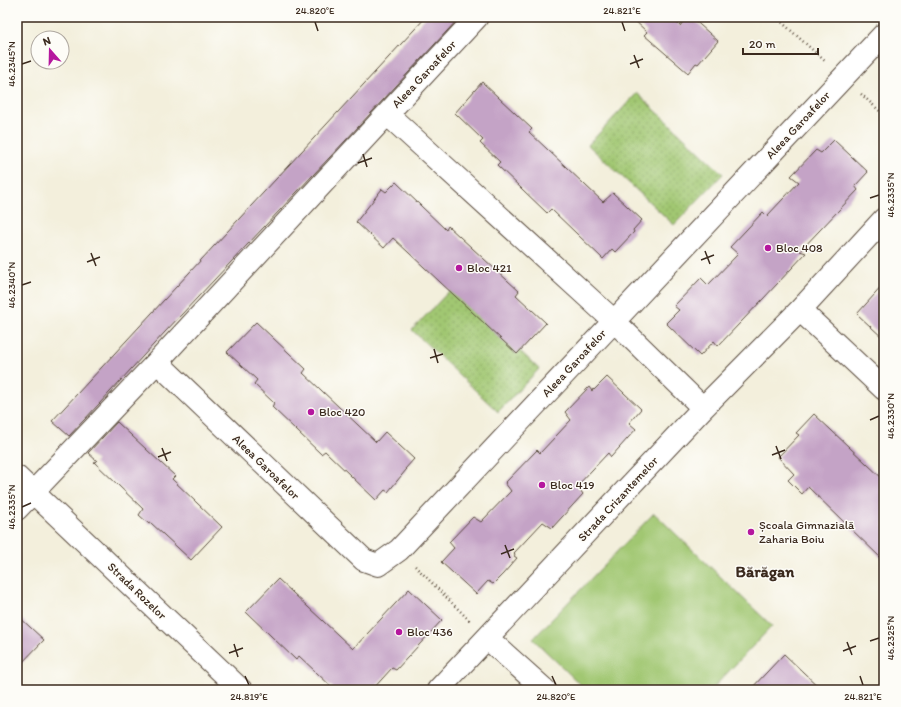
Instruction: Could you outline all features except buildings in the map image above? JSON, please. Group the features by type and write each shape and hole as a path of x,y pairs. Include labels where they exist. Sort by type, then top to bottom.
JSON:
{"street":[{"name":"Aleea Garoafelor","path":"477,17 157,362 364,560 378,565 399,550 884,34"},
{"name":"Aleea Garoafelor","path":"387,114 614,321 703,408"},
{"name":"Strada Crizantemelor","path":"438,690 703,408 800,310 884,219"},
{"path":"800,310 884,389"},
{"path":"17,509 157,362"},
{"name":"Strada Rozelor","path":"17,477 241,690"},
{"path":"487,638 545,690"}],"path":[{"path":"399,550 487,638"}],"green space":[{"path":"637,93 723,174 674,225 588,145"},
{"path":"453,287 539,369 498,412 412,330"},
{"path":"654,513 772,626 711,690 586,690 533,639"}],"place":[{"name":"Bloc 408","path":"768,248"},
{"name":"Bloc 421","path":"459,268"},
{"name":"Bloc 420","path":"311,412"},
{"name":"Bloc 419","path":"542,485"},
{"name":"Școala Gimnazială Zaharia Boiu","path":"751,532"},
{"name":"Bloc 436","path":"399,632"}],"district":[{"name":"Bărăgan","path":"765,571"}]}
